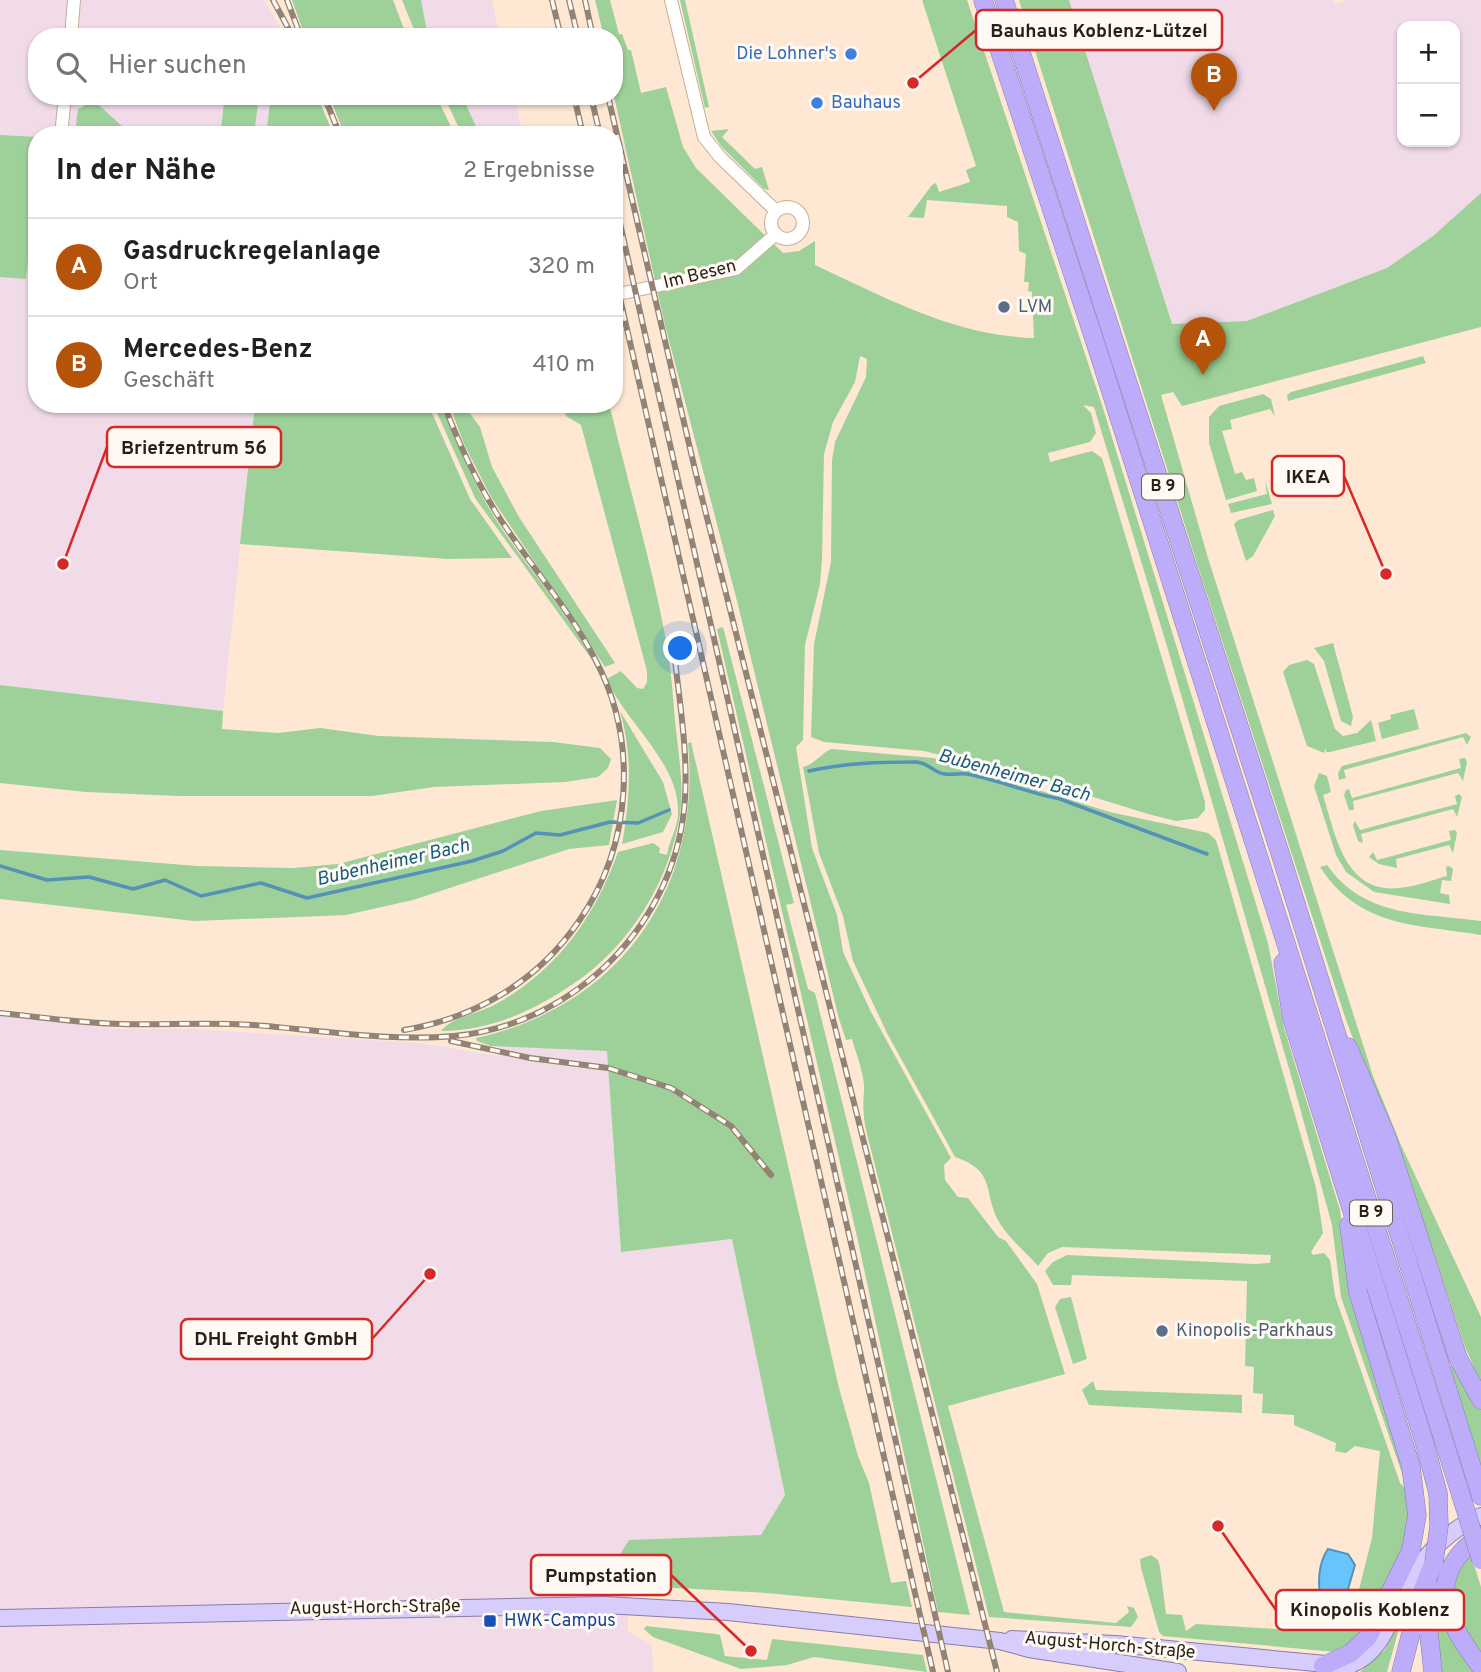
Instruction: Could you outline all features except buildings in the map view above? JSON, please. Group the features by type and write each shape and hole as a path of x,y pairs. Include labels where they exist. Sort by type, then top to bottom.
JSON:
{"highway":[{"name":"B 9","path":"983,0 1098,351 1481,1560"},
{"name":"B 9","path":"1004,0 1480,1491"},
{"path":"1282,934 1283,965 1292,1018 1438,1493 1439,1526 1428,1625 1433,1670"},
{"path":"1317,976 1380,1118 1458,1357 1481,1400"},
{"path":"1323,1666 1351,1653 1368,1637 1411,1550 1417,1515 1411,1467 1357,1292 1349,1236 1349,1202"},
{"path":"1481,1535 1455,1559 1445,1593 1452,1627 1481,1667"},
{"path":"1401,1672 1421,1594 1434,1562"}],"main road":[{"name":"August-Horch-Straße","path":"1000,1641 1028,1638 1347,1667 1378,1644 1409,1581 1425,1558 1455,1531 1481,1517"},
{"name":"August-Horch-Straße","path":"0,1618 605,1605 728,1612 1000,1641 1135,1669 1175,1672"},
{"path":"1135,1669 1144,1647"},
{"path":"1068,1655 1095,1672"}],"street":[{"path":"72,28 74,0"},
{"path":"671,0 704,137 720,157 776,211"},
{"path":"62,126 64,105"},
{"path":"783,206 799,211 804,223 795,237 787,239 776,234 771,222 776,211 783,206"},
{"name":"Im Besen","path":"623,293 736,269 776,234"}],"shaded area":[{"path":"0,0 264,0 280,28 28,28 28,105 270,105 267,126 28,126 28,413 254,413 223,711 0,685"},
{"path":"421,0 492,0 498,28 426,28"},
{"path":"1069,0 1333,0 1335,4 1349,0 1481,0 1481,193 1433,236 1387,268 1247,321 1172,324"},
{"path":"466,105 516,105 521,126 476,126"},
{"path":"0,1016 117,1029 190,1029 420,1043 497,1056 500,1046 607,1051 621,1251 732,1239 785,1495 761,1535 629,1540 596,1591 627,1594 628,1631 652,1645 653,1672 0,1672"}],"green space":[{"path":"292,0 393,0 404,28 302,28"},
{"path":"402,0 421,0 426,28 413,28"},
{"path":"595,0 610,0 617,28 602,28"},
{"path":"680,0 685,0 709,107 705,108"},
{"path":"922,0 967,0 1102,405 1268,943 1284,1028 1340,1210 1345,1251 1406,1485 1341,1297 1332,1225 1292,1079 1169,653 1094,407 1083,405 1091,413 1096,433 1090,442 1048,453 1050,462 1092,451 1102,458 1205,802 1205,810 1198,818 1176,821 1032,778 924,751 824,742 811,737 814,644 831,562 832,460 835,442 866,377 867,359 860,356 855,382 833,422 824,454 820,584 805,645 803,740 796,747 812,848 837,915 843,952 871,1012 951,1158 944,1165 945,1180 958,1197 968,1198 998,1237 1006,1241 1037,1284 1065,1374 948,1406 1004,1612 1116,1623 1129,1612 1127,1606 1134,1608 1138,1617 1131,1627 989,1617 866,1130 862,1071 852,1039 846,1040 839,1019 737,601 664,321 623,136 623,126 621,126 616,105 623,105 623,37 628,50 631,50 641,93 666,87 683,147 696,168 783,253 799,251 815,241 815,265 895,302 949,323 976,330 1034,338 1032,292 1028,291 1029,282 1024,282 1026,254 1019,251 1018,222 1007,217 1007,206 927,200 924,218 908,217 932,185 936,183 939,192 970,182 966,170 976,166"},
{"path":"1019,0 1069,0 1172,324 1247,321 1387,268 1433,236 1481,193 1481,327 1182,406 1173,392 1161,395 1208,558 1373,1076 1401,1145 1481,1317 1481,1383 1465,1347 1436,1259 1346,1020 1201,576"},
{"path":"99,105 122,126 76,126 78,109"},
{"path":"224,105 258,105 255,126 221,126"},
{"path":"270,105 321,105 330,126 267,126"},
{"path":"333,105 440,105 451,126 341,126"},
{"path":"448,105 466,105 476,126 458,126"},
{"path":"729,129 722,137 755,169 762,167 769,190 764,189 721,146 711,131"},
{"path":"0,135 28,137 26,279 0,277"},
{"path":"1423,356 1426,363 1288,401 1287,395 1291,392"},
{"path":"1263,394 1271,399 1275,416 1270,409 1230,420 1232,429 1222,431 1235,474 1242,472 1246,480 1254,478 1257,491 1226,500 1209,443 1209,417 1219,406"},
{"path":"254,413 432,413 470,499 512,558 448,559 240,544"},
{"path":"437,413 445,413 468,468 493,514 561,610 593,661 475,498"},
{"path":"452,413 470,413 480,427 492,467 519,517 615,663 605,667 491,497 464,444"},
{"path":"565,413 612,415 667,646 681,772 680,814 675,839 657,887 644,910 629,932 593,969 558,994 510,1018 477,1027 441,1031 458,1019 494,1005 536,976 571,940 585,920 598,899 618,852 653,843 660,848 659,853 667,855 678,818 676,795 670,777 607,679 621,671 637,688 643,689 647,682 647,671 581,425"},
{"path":"1265,480 1272,504 1231,513 1228,504 1267,494"},
{"path":"1273,510 1275,516 1253,556 1246,561 1234,524 1238,520"},
{"path":"723,627 794,903 786,905 808,989 815,993 970,1615 938,1612 858,1241 717,629"},
{"path":"1333,643 1353,717 1351,726 1341,721 1324,661 1314,648"},
{"path":"1307,660 1314,664 1335,729 1343,736 1357,733 1371,720 1376,741 1330,752 1326,752 1326,748 1324,753 1307,746 1283,672 1289,665"},
{"path":"0,685 223,711 222,729 278,733 320,728 379,736 553,742 600,748 611,759 608,768 598,777 565,782 434,787 372,796 178,796 86,792 0,783"},
{"path":"1414,709 1419,729 1382,739 1378,723 1391,719 1390,715"},
{"path":"620,711 663,782 672,814 663,832 622,844 629,778 627,744"},
{"path":"1466,733 1471,737 1467,745 1463,737 1344,770 1346,778 1339,780 1338,773 1342,766"},
{"path":"691,742 839,1388 858,1456 869,1483 891,1583 906,1581 912,1607 767,1593 601,1584 629,1540 761,1535 785,1495 732,1239 621,1252 607,1051 491,1046 477,1041 476,1038 527,1022 572,999 610,969 641,934 665,893 681,847 689,797 688,743"},
{"path":"831,749 933,758 1110,812 1208,833 1216,840 1316,1188 1323,1233 1311,1252 1313,1255 1324,1253 1330,1260 1335,1296 1400,1483 1409,1492 1411,1518 1406,1549 1362,1637 1336,1652 1163,1636 1159,1632 1140,1559 1151,1555 1158,1560 1160,1567 1166,1614 1182,1615 1186,1631 1196,1624 1307,1631 1308,1626 1319,1627 1320,1613 1352,1617 1372,1538 1380,1451 1355,1446 1346,1453 1335,1451 1336,1443 1294,1425 1294,1415 1262,1413 1263,1394 1253,1393 1254,1367 1245,1366 1247,1281 1072,1275 1071,1285 1053,1285 1045,1271 1053,1262 1067,1255 1255,1264 1270,1263 1271,1255 1062,1247 1048,1253 1038,1266 1006,1232 998,1220 983,1175 968,1162 955,1157 887,1033 853,961 843,916 819,853 803,767"},
{"path":"1465,758 1467,762 1463,781 1458,773 1353,801 1354,810 1349,810 1344,795 1346,790 1349,789 1352,798 1461,768 1459,759"},
{"path":"1319,773 1327,776 1331,792 1323,795 1332,827 1345,858 1354,871 1366,881 1381,887 1399,888 1447,876 1446,867 1449,866 1453,869 1451,881 1442,880 1440,893 1449,895 1450,904 1374,892 1346,872 1336,855 1314,786"},
{"path":"1459,794 1462,797 1457,817 1453,809 1361,834 1363,843 1358,841 1353,825 1355,821 1360,830 1457,804 1455,796"},
{"path":"617,800 609,845 569,849 413,900 346,915 194,921 0,899 0,850 197,866 293,868 338,864 541,811"},
{"path":"1455,830 1457,833 1453,853 1449,845 1396,859 1397,868 1379,864 1369,857 1373,852 1377,860 1451,840 1449,831"},
{"path":"1327,865 1342,882 1377,904 1417,914 1481,921 1481,935 1412,925 1371,912 1353,902 1336,887 1320,867"},
{"path":"1071,1297 1087,1359 1073,1364 1055,1307 1060,1299"},
{"path":"1449,1366 1455,1366 1481,1409 1481,1470"},
{"path":"1093,1381 1096,1390 1242,1395 1242,1413 1089,1405 1082,1390"},
{"path":"1470,1552 1481,1587 1481,1659 1454,1619 1452,1581"},
{"path":"1436,1603 1440,1603 1478,1672 1439,1672"},
{"path":"1403,1614 1387,1672 1360,1672 1385,1650"},
{"path":"646,1626 720,1635 725,1656 767,1660 772,1639 923,1655 927,1672 814,1657 787,1665 741,1669 653,1637 644,1629"}],"water":[{"path":"1328,1549 1348,1554 1355,1565 1346,1596 1340,1603 1322,1601 1320,1595 1320,1568"}],"waterway":[{"name":"Bubenheimer Bach","path":"809,771 889,762 920,763 941,773 979,777 1060,799 1207,854"},
{"name":"Bubenheimer Bach","path":"0,866 47,880 89,877 133,889 165,880 201,896 261,883 307,898 472,861 503,851 536,833 560,835 610,822 638,823 669,810"}],"railway":[{"path":"273,0 288,28"},
{"path":"287,0 298,28"},
{"path":"552,0 559,28"},
{"path":"569,0 576,28"},
{"path":"585,0 591,28"},
{"path":"328,105 336,126"},
{"path":"576,105 581,126"},
{"path":"593,105 598,126"},
{"path":"610,105 615,126"},
{"path":"623,160 696,474 997,1672"},
{"path":"623,237 948,1672"},
{"path":"623,311 933,1672"},
{"path":"404,1030 431,1024 480,1006 525,979 563,942 597,891 610,860 619,826 623,792 619,724 595,659 573,621 489,501 467,460 448,413"},
{"path":"0,1013 106,1023 254,1025 404,1038 454,1036 499,1028 541,1011 579,988 613,959 641,924 663,886 678,843 686,780 674,651"},
{"path":"451,1041 530,1058 608,1068 671,1088 731,1126 771,1175"}],"place":[{"name":"Die Lohner's","path":"851,54"},
{"name":"Bauhaus Koblenz-Lützel","path":"913,83"},
{"name":"Bauhaus","path":"817,103"},
{"name":"Mercedes-Benz","path":"1214,111"},
{"name":"LVM","path":"1004,307"},
{"name":"Gasdruckregelanlage","path":"1203,375"},
{"name":"Briefzentrum 56","path":"63,564"},
{"name":"IKEA","path":"1386,574"},
{"name":"DHL Freight GmbH","path":"430,1274"},
{"name":"Kinopolis-Parkhaus","path":"1162,1331"},
{"name":"Kinopolis Koblenz","path":"1218,1526"},
{"name":"HWK-Campus","path":"490,1621"},
{"name":"Pumpstation","path":"751,1651"}]}
